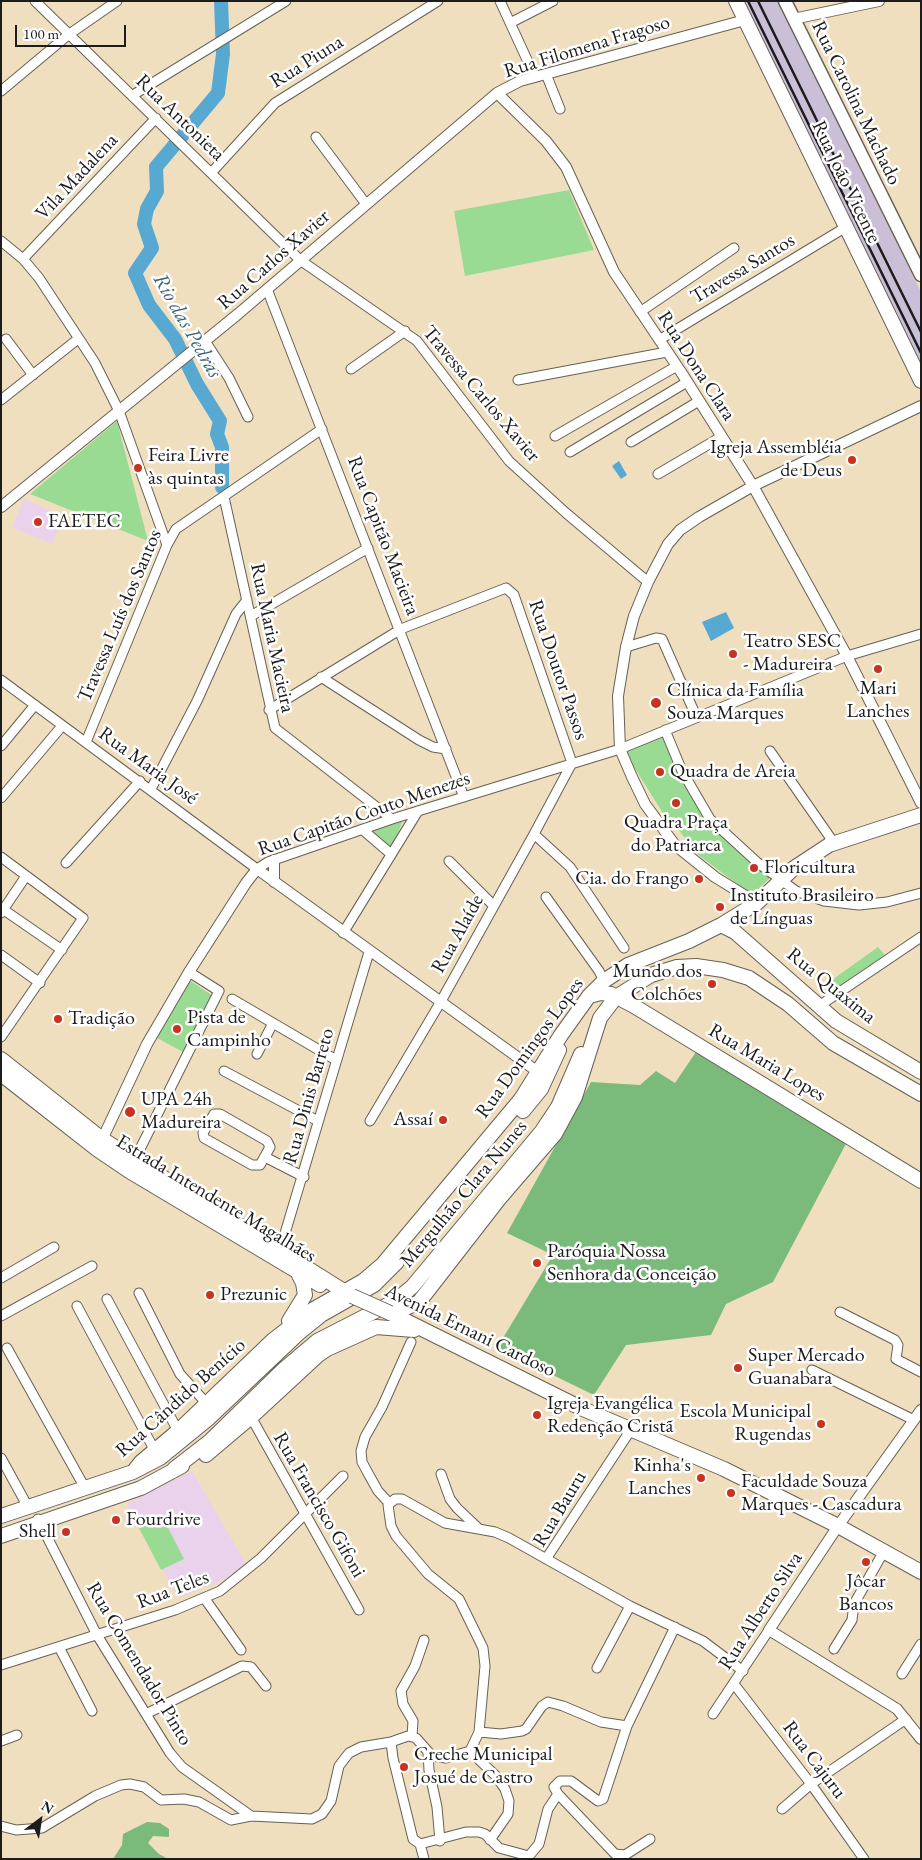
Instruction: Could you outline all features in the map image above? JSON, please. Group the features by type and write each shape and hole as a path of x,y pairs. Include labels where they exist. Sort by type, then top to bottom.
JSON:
{"main road":[{"name":"Rua João Vicente","path":"736,1 921,381"},
{"name":"Rua Carolina Machado","path":"785,1 920,270"},
{"name":"Rua Domingos Lopes","path":"348,1294 384,1264 521,1099 566,1028 589,996 604,982 628,965 689,941 721,925 757,903 800,862 834,843 921,815"},
{"name":"Rua Quaxima","path":"721,925 735,932 849,1030 921,1072"},
{"name":"Rua Domingos Lopes","path":"392,1313 419,1302 502,1195 555,1134 575,1097 600,1018 616,997 638,982 664,971 686,966 711,968"},
{"name":"Rua Quaxima","path":"711,968 749,978 761,984 788,1004 833,1043 921,1094"},
{"name":"Rua Maria Lopes","path":"589,996 601,993 616,997 921,1181"},
{"name":"Mergulhão Clara Nunes","path":"174,1469 210,1441 284,1369 312,1345 395,1301 416,1282 542,1131 561,1100 588,1037 600,1018"},
{"name":"Mergulhão Clara Nunes","path":"133,1472 160,1458 190,1436 317,1318 363,1293 384,1277 541,1089 559,1052 566,1028"},
{"name":"Estrada Intendente Magalhães","path":"1,1059 100,1145"},
{"name":"Estrada Intendente Magalhães","path":"1,1074 131,1166 298,1273 332,1291 348,1294"},
{"name":"Estrada Intendente Magalhães","path":"131,1166 280,1250 348,1294"},
{"path":"273,1340 303,1302 305,1291 298,1273"},
{"name":"Avenida Ernani Cardoso","path":"348,1294 392,1313 630,1431 724,1469 838,1526 921,1572"},
{"name":"Rua Cândido Benício","path":"1,1516 133,1472 141,1462 178,1431 273,1340 312,1310 348,1294"},
{"name":"Rua Cândido Benício","path":"1,1536 39,1520 141,1488 174,1469 211,1452 251,1418 317,1356 363,1331 389,1326 432,1334"}],"street":[{"name":"Rua Antonieta","path":"35,1 300,260"},
{"path":"1,91 68,35 117,1"},
{"path":"133,95 286,1"},
{"name":"Rua Piuna","path":"211,173 275,103 438,1"},
{"path":"500,1 535,77"},
{"path":"510,23 553,1"},
{"path":"793,19 879,1"},
{"name":"Rua Filomena Fragoso","path":"497,93 535,77 745,20"},
{"path":"546,74 560,109"},
{"name":"Rua Carlos Xavier","path":"3,503 205,341 497,93"},
{"name":"Rua Dona Clara","path":"497,93 546,141 566,167 614,272 677,366 753,486 847,656 921,803"},
{"name":"Vila Madalena","path":"23,259 156,118"},
{"path":"316,137 366,204"},
{"name":"Travessa Santos","path":"659,340 846,227"},
{"path":"4,247 23,259 50,294 95,363 119,411 167,545"},
{"path":"640,312 734,248"},
{"name":"Travessa Carlos Xavier","path":"300,260 405,330 427,352 509,461 566,513 648,582"},
{"name":"Rua Capitão Macieira","path":"267,289 401,629 464,797"},
{"path":"351,369 405,330"},
{"path":"6,339 33,375"},
{"path":"1,400 78,339"},
{"path":"205,341 229,378 248,417"},
{"path":"518,380 667,352"},
{"path":"555,436 677,366"},
{"path":"570,452 687,382"},
{"path":"631,442 699,401"},
{"path":"757,903 715,877 676,845 645,804 620,749 618,696 626,647 648,582 668,544 680,530 699,516 753,486 921,406"},
{"name":"Travessa Luís dos Santos","path":"86,742 167,545 176,529 322,429"},
{"path":"658,474 722,437"},
{"name":"Rua Maria Macieira","path":"224,497 251,616 272,722 279,733 392,819"},
{"path":"251,616 368,548"},
{"name":"Rua Doutor Passos","path":"401,629 502,588 509,590 514,595 572,763"},
{"path":"151,789 197,701 236,614 247,600"},
{"path":"269,710 401,629"},
{"name":"Rua Capitão Couto Menezes","path":"100,1145 147,1044 246,882 257,869 274,860 392,819 620,749 696,716 847,656 921,634"},
{"path":"626,647 656,638 662,639 696,716"},
{"path":"321,677 419,740 433,747 446,749"},
{"name":"Rua Maria José","path":"1,680 151,789 369,952 538,1072"},
{"path":"1,746 35,705"},
{"path":"1,798 62,726"},
{"path":"665,730 682,771 710,819 737,845 781,881 808,897 844,904 879,903 921,893"},
{"path":"770,751 834,843"},
{"name":"Rua Alaíde","path":"370,1121 440,1003 572,763"},
{"path":"66,863 140,782"},
{"path":"343,932 418,811"},
{"path":"363,830 392,854"},
{"path":"534,834 562,857 575,872 624,948"},
{"path":"1,858 83,918 1,1037"},
{"path":"274,860 274,882"},
{"path":"449,861 494,906"},
{"path":"26,876 2,912 62,950"},
{"path":"546,897 599,971 604,982"},
{"path":"819,1006 921,937"},
{"name":"Rua Dinis Barreto","path":"280,1250 304,1177 318,1122 369,952"},
{"path":"1,955 40,983"},
{"path":"131,1166 219,991 190,972"},
{"path":"232,999 336,1060"},
{"path":"257,1054 273,1023"},
{"path":"224,1071 318,1122"},
{"path":"220,1114 264,1138 270,1145 265,1157 257,1166 252,1165 204,1138 204,1133 213,1115 220,1114"},
{"path":"265,1157 304,1177"},
{"path":"1,1278 54,1247"},
{"path":"1,1316 92,1266"},
{"path":"139,1293 180,1374 207,1404"},
{"path":"107,1299 178,1431"},
{"path":"77,1306 156,1451"},
{"path":"840,1312 895,1340 898,1345 896,1359 921,1372"},
{"path":"411,1342 382,1407 365,1438 361,1451 362,1462 378,1491 389,1503 391,1526 396,1536 428,1574 459,1599 483,1648 485,1666 479,1732 470,1752"},
{"path":"7,1348 85,1488"},
{"path":"812,1370 914,1420"},
{"name":"Rua Alberto Silva","path":"713,1714 743,1672 838,1526 921,1410"},
{"name":"Rua Francisco Gifoni","path":"251,1418 359,1610"},
{"name":"Rua Bauru","path":"630,1431 546,1559 630,1606 712,1646 743,1672"},
{"path":"1,1458 28,1507"},
{"path":"441,1474 450,1499 456,1508 479,1528"},
{"name":"Rua Teles","path":"1,1665 205,1599 239,1578 343,1476"},
{"path":"389,1503 400,1498 438,1520 479,1528 509,1538 546,1559"},
{"name":"Rua Comendador Pinto","path":"39,1520 97,1635 175,1761 251,1816"},
{"path":"834,1649 852,1620 854,1604 884,1551"},
{"path":"205,1599 241,1650"},
{"path":"597,1668 630,1606"},
{"path":"650,1839 625,1855 615,1854 558,1794 555,1786 560,1781 574,1782 598,1801 603,1800 627,1726 675,1627"},
{"path":"769,1630 889,1703 906,1719 921,1739"},
{"path":"412,1736 413,1721 403,1704 401,1690 415,1666 424,1640"},
{"path":"902,1674 921,1644"},
{"path":"60,1647 92,1711"},
{"path":"146,1714 242,1666 251,1667 266,1686"},
{"name":"Rua Cajuru","path":"734,1684 811,1784 864,1859"},
{"path":"479,1732 501,1734 522,1731 526,1729 542,1706 548,1702 563,1706 601,1722 627,1726"},
{"path":"782,1809 811,1784 906,1719"},
{"path":"1,1741 18,1736"},
{"path":"1,1826 16,1830 42,1828 95,1796 121,1785 130,1784 144,1787 161,1800 184,1799 199,1802 231,1820 251,1816 317,1817 327,1809 331,1801 334,1779 343,1758 361,1747 412,1736 428,1753 437,1758 446,1758 470,1752"},
{"path":"391,1742 393,1758 414,1839 420,1844 424,1859"},
{"path":"470,1752 488,1766 508,1795 508,1814 490,1840"},
{"path":"428,1753 429,1770 437,1807 440,1841"},
{"path":"420,1844 440,1841 472,1831 482,1833 505,1851 526,1856 532,1854 539,1844 550,1805 558,1794"}],"shaded area":[{"path":"743,1 777,1 921,292 921,364"},
{"name":"FAETEC","path":"24,499 65,517 52,544 12,527"},
{"path":"192,1471 246,1564 223,1580 178,1598 127,1504"}],"green space":[{"path":"569,190 594,250 465,276 454,211"},
{"path":"117,421 148,541 30,494"},
{"path":"663,734 690,793 772,876 752,895 689,848 692,847 671,820 666,818 634,767 627,751"},
{"path":"403,820 392,848 370,830"},
{"path":"878,947 885,955 826,995 818,990"},
{"path":"189,980 213,996 185,1053 157,1038"},
{"path":"698,1049 848,1140 773,1282 726,1304 711,1335 626,1345 594,1395 497,1348 553,1255 507,1233 591,1082 640,1085 656,1071 675,1083"},
{"path":"162,1516 184,1559 161,1570 139,1528"},
{"path":"147,1822 160,1823 169,1829 169,1837 153,1836 148,1843 159,1854 168,1859 113,1859 122,1845 123,1834"}],"water":[{"path":"619,461 627,475 621,479 612,466"},
{"path":"726,612 734,628 711,641 702,622"}],"waterway":[{"name":"Rio das Pedras","path":"221,1 223,54 218,93 156,167 157,191 147,209 144,224 152,248 135,273 149,305 175,339 197,384 220,421 217,434 222,447 222,487"}],"railway":[{"path":"748,1 921,353"},
{"path":"758,1 921,332"}],"place":[{"name":"Igreja Assembléia de Deus","path":"852,460"},
{"name":"Feira Livre às quintas","path":"138,468"},
{"name":"FAETEC","path":"38,522"},
{"name":"Teatro SESC - Madureira","path":"733,654"},
{"name":"Mari Lanches","path":"878,669"},
{"name":"Clínica da Família Souza Marques","path":"656,703"},
{"name":"Quadra de Areia","path":"660,772"},
{"name":"Quadra Praça do Patriarca","path":"676,803"},
{"name":"Floricultura","path":"754,868"},
{"name":"Cia. do Frango","path":"699,879"},
{"name":"Instituto Brasileiro de Línguas","path":"720,907"},
{"name":"Mundo dos Colchões","path":"712,984"},
{"name":"Tradição","path":"58,1019"},
{"name":"Pista de Campinho","path":"177,1029"},
{"name":"UPA 24h Madureira","path":"130,1112"},
{"name":"Assaí","path":"443,1120"},
{"name":"Paróquia Nossa Senhora da Conceição","path":"537,1263"},
{"name":"Prezunic","path":"210,1295"},
{"name":"Super Mercado Guanabara","path":"738,1368"},
{"name":"Igreja Evangélica Redenção Cristã","path":"537,1415"},
{"name":"Escola Municipal Rugendas","path":"821,1424"},
{"name":"Kinha's Lanches","path":"701,1478"},
{"name":"Faculdade Souza Marques - Cascadura","path":"731,1493"},
{"name":"Fourdrive","path":"116,1520"},
{"name":"Shell","path":"66,1532"},
{"name":"Jôcar Bancos","path":"866,1562"},
{"name":"Creche Municipal Josué de Castro","path":"404,1767"}]}
